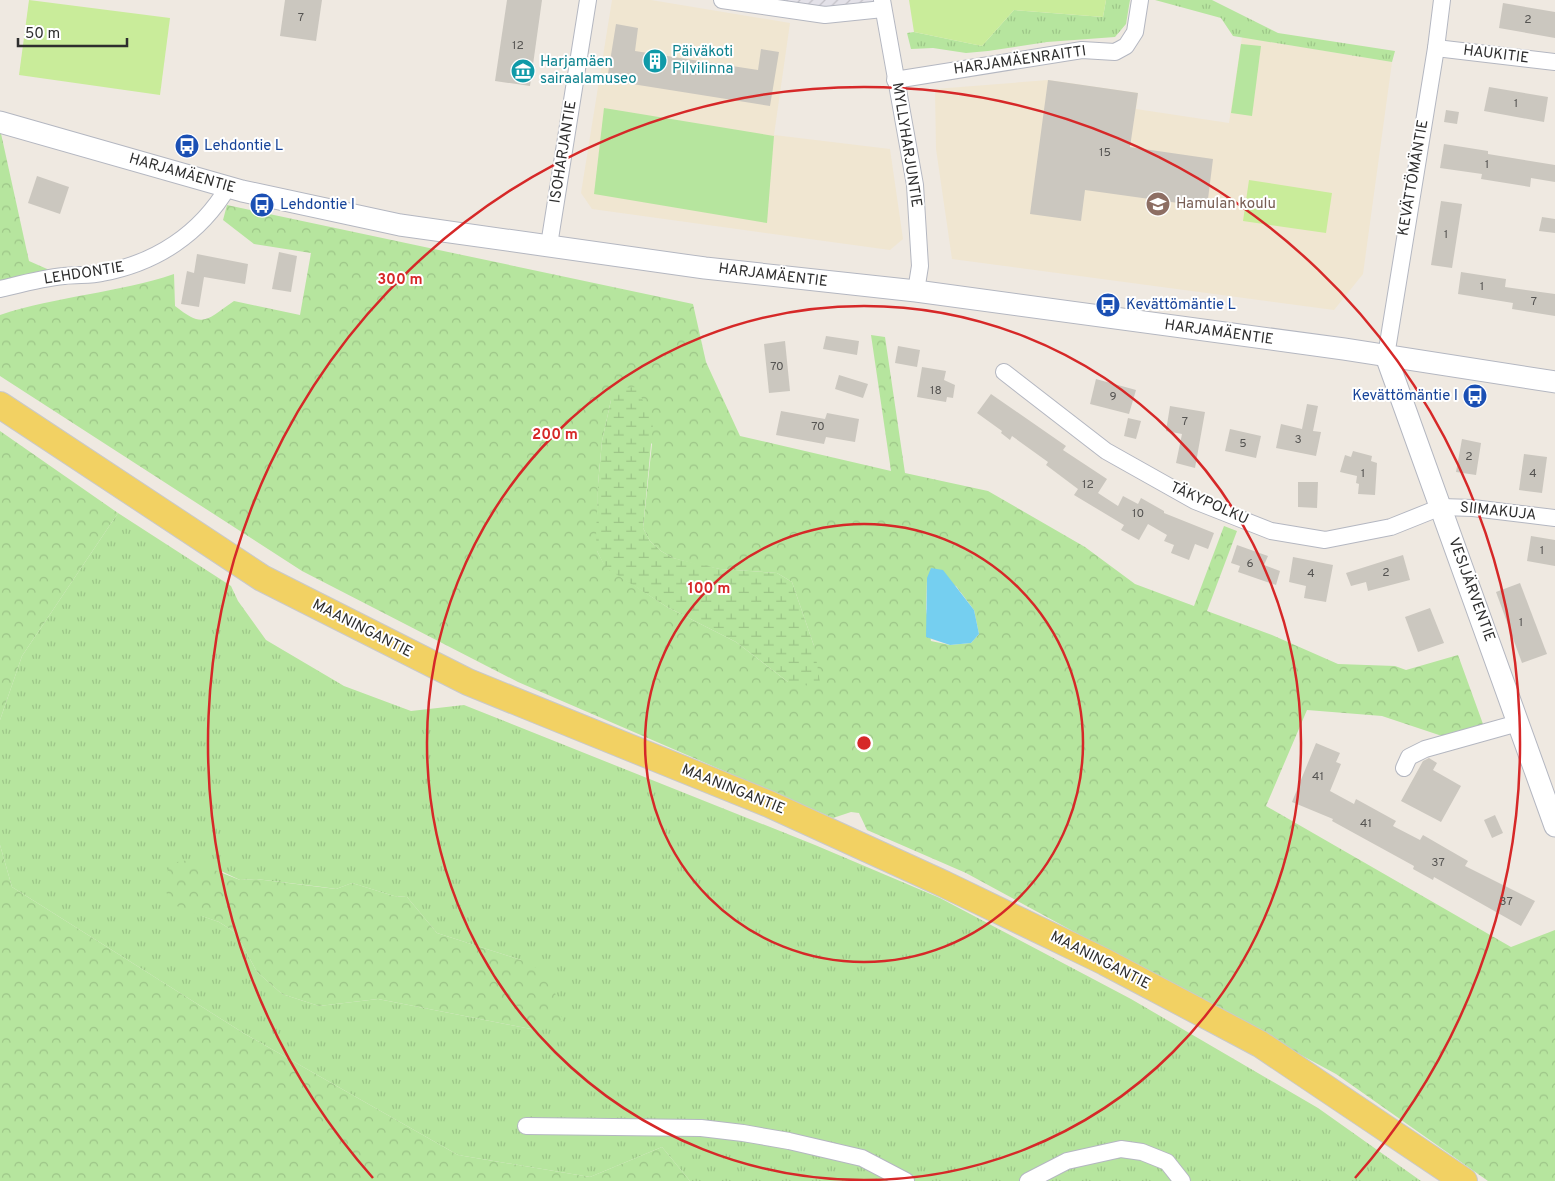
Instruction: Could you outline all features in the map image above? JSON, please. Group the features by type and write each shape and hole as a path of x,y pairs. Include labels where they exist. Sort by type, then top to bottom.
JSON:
{"main road":[{"name":"MAANINGANTIE","path":"0,405 262,578 468,682 769,804 944,884 1105,962 1260,1044 1464,1181"}],"street":[{"name":"ISOHARJANTIE","path":"550,245 588,0"},
{"path":"722,0 825,15 882,4"},
{"name":"HARJAMÄENRAITTI","path":"895,80 1082,50 1115,52 1126,46 1135,32 1140,0"},
{"name":"KEVÄTTÖMÄNTIE","path":"1386,356 1436,48 1442,0"},
{"name":"MYLLYHARJUNTIE","path":"882,4 914,185 920,266 916,291"},
{"name":"HAUKITIE","path":"1436,48 1555,62"},
{"name":"HARJAMÄENTIE","path":"0,122 228,187 400,225 714,269 916,291 1386,356 1555,382"},
{"name":"LEHDONTIE","path":"0,289 63,276 102,274 133,266 176,245 192,232 217,205 228,187"},
{"name":"VESIJÄRVENTIE","path":"1386,356 1555,826"},
{"name":"TÄKYPOLKU","path":"1004,372 1106,451 1195,501 1271,531 1325,540 1390,527 1441,507"},
{"name":"SIIMAKUJA","path":"1441,507 1473,508 1555,518"},
{"path":"1404,768 1409,757 1424,749 1518,723"},
{"path":"526,1126 701,1128 743,1133 796,1142 862,1158 906,1181"},
{"path":"1028,1181 1067,1161 1121,1149 1142,1152 1167,1162 1182,1181"}],"shaded area":[{"path":"612,0 651,0 790,23 774,135 890,149 903,239 890,250 592,209 581,193"},
{"path":"722,0 882,0 825,15"},
{"name":"Hamulan koulu","path":"1242,37 1392,62 1363,274 1334,310 952,259 936,149 935,89 1048,80 1138,93 1136,109 1229,123"}],"green space":[{"path":"29,0 170,18 160,95 19,75"},
{"path":"909,0 1106,0 1103,17 1014,10 982,46 914,32"},
{"path":"1106,0 1130,0 1126,24 1115,37 1047,42 966,53 933,48 911,49 907,33 914,32 982,46 1014,10 1103,17"},
{"path":"1155,0 1212,0 1278,33 1395,51 1392,62 1233,36 1221,18"},
{"path":"1241,44 1261,46 1252,116 1231,113"},
{"path":"604,108 774,136 767,223 594,194"},
{"path":"0,129 29,261 63,276 0,289"},
{"path":"1249,180 1332,193 1326,233 1243,221"},
{"path":"227,205 693,304 706,362 740,436 891,471 871,335 885,337 905,473 988,491 1085,547 1135,584 1194,606 1224,526 1237,531 1207,611 1272,635 1338,664 1395,666 1406,670 1458,655 1483,724 1448,738 1382,716 1307,710 1266,806 1511,947 1555,930 1555,1181 1488,1181 1336,1074 966,873 867,830 859,813 851,812 833,818 518,682 302,571 0,376 0,315 43,303 131,286 174,274 175,306 199,320 211,317 234,301 300,315 311,253 254,244 223,220","holes":["611,400 652,444 643,528 650,541 661,551 673,558 720,569 777,573 792,582 814,646 788,682 736,642 667,607 605,566 597,551 598,484 602,441","927,578 956,586 974,610 979,634 971,643 950,645 931,641 926,609"]},
{"path":"637,387 653,424 643,528 650,541 661,551 673,558 720,569 777,573 792,582 814,646 821,688 788,682 736,642 667,607 605,567 597,551 596,537 602,441 611,400 624,388"},
{"path":"0,431 118,513 22,656 0,720"},
{"path":"118,513 231,586 238,601 266,640 344,686 411,711 464,705 815,845 940,898 1131,999 1318,1108 1421,1181 690,1181 662,1147 590,1177 458,1155 245,1034 12,887 0,845 0,720 22,656","holes":["221,871 240,880 256,879 336,889 352,883 394,896 407,897 437,933 521,960 531,1029 378,999 319,1006 282,994 257,972 233,931 219,922 202,916"]},
{"path":"0,845 12,887 245,1034 458,1155 590,1177 662,1147 690,1181 0,1181"},
{"path":"189,860 240,880 256,879 336,889 352,883 394,896 407,897 437,933 521,960 550,975 563,1021 531,1029 378,999 319,1006 282,994 257,972 233,931 219,922 181,909 168,899 164,881 171,863"}],"water":[{"path":"931,568 943,570 974,610 979,634 971,643 950,645 926,637 927,578"}],"building":[{"path":"285,0 322,0 316,41 280,36"},
{"path":"507,0 542,0 530,86 495,81"},
{"path":"1503,3 1555,12 1555,38 1499,28"},
{"name":"Päiväkoti Pilvilinna","path":"616,24 638,28 635,51 758,70 761,49 779,52 770,106 607,80"},
{"path":"1048,80 1138,93 1130,147 1213,159 1207,207 1085,190 1081,221 1030,214"},
{"path":"1489,87 1548,97 1544,122 1484,111"},
{"path":"1446,110 1459,112 1457,124 1444,122"},
{"path":"1444,144 1488,151 1488,154 1555,165 1555,182 1531,178 1530,187 1481,179 1482,174 1440,168"},
{"path":"37,176 69,187 60,214 28,203"},
{"path":"1441,201 1462,204 1452,268 1431,265"},
{"path":"1542,217 1555,219 1555,233 1539,231"},
{"path":"279,252 297,256 291,292 272,289"},
{"path":"197,254 248,264 245,284 204,277 199,307 181,304 187,271 194,273"},
{"path":"1461,272 1506,279 1505,287 1555,294 1555,316 1512,309 1513,303 1458,294"},
{"path":"826,336 859,341 857,355 823,349"},
{"path":"785,341 790,391 769,393 764,344"},
{"path":"898,346 920,350 917,367 895,363"},
{"path":"922,367 946,371 944,380 955,385 953,398 947,397 946,402 917,397"},
{"path":"839,375 868,384 863,398 835,389"},
{"path":"1096,379 1136,390 1129,414 1090,404"},
{"path":"991,394 1066,446 1063,450 1107,479 1098,493 1118,506 1123,496 1138,504 1141,498 1164,511 1164,513 1214,533 1208,549 1195,544 1189,560 1171,553 1174,545 1164,541 1167,535 1148,524 1139,540 1121,530 1124,525 1074,495 1078,489 1046,465 1048,462 1012,436 1010,440 1001,433 1002,431 977,413"},
{"path":"1307,404 1318,406 1313,431 1321,432 1316,456 1276,448 1281,424 1302,429"},
{"path":"1170,406 1205,412 1195,468 1176,463 1182,434 1166,431"},
{"path":"781,411 825,419 827,413 859,419 855,442 826,437 824,444 776,435"},
{"path":"1128,418 1141,421 1136,439 1124,436"},
{"path":"1230,429 1261,436 1256,458 1225,451"},
{"path":"1462,439 1481,443 1476,475 1456,472"},
{"path":"1353,451 1372,456 1371,461 1377,463 1375,495 1358,494 1359,484 1356,483 1357,476 1340,472 1345,455 1351,457"},
{"path":"1524,454 1547,457 1542,493 1519,490"},
{"path":"1298,482 1318,482 1317,508 1298,507"},
{"path":"1531,536 1555,540 1555,566 1527,561"},
{"path":"1237,545 1268,556 1264,565 1280,571 1276,585 1238,572 1240,566 1231,563"},
{"path":"1403,555 1410,580 1368,591 1366,582 1351,586 1346,573"},
{"path":"1293,557 1333,565 1326,602 1304,598 1306,586 1289,582"},
{"path":"1520,583 1547,654 1522,663 1496,592"},
{"path":"1430,608 1444,643 1418,652 1405,617"},
{"path":"1316,743 1340,753 1336,762 1341,764 1330,791 1354,804 1356,799 1396,821 1393,826 1420,840 1423,835 1468,861 1465,866 1535,901 1521,926 1434,877 1433,880 1413,869 1414,866 1332,821 1333,819 1292,802"},
{"path":"1429,758 1437,763 1433,770 1461,786 1441,822 1401,801 1423,761"},
{"path":"1495,815 1503,833 1492,838 1484,820"}],"place":[{"name":"Päiväkoti Pilvilinna","path":"655,61"},
{"name":"Harjamäen sairaalamuseo","path":"523,71"},
{"name":"Lehdontie L","path":"187,146"},
{"name":"Hamulan koulu","path":"1158,204"},
{"name":"Lehdontie I","path":"262,205"},
{"name":"Kevättömäntie L","path":"1108,305"},
{"name":"Kevättömäntie I","path":"1475,396"}]}
